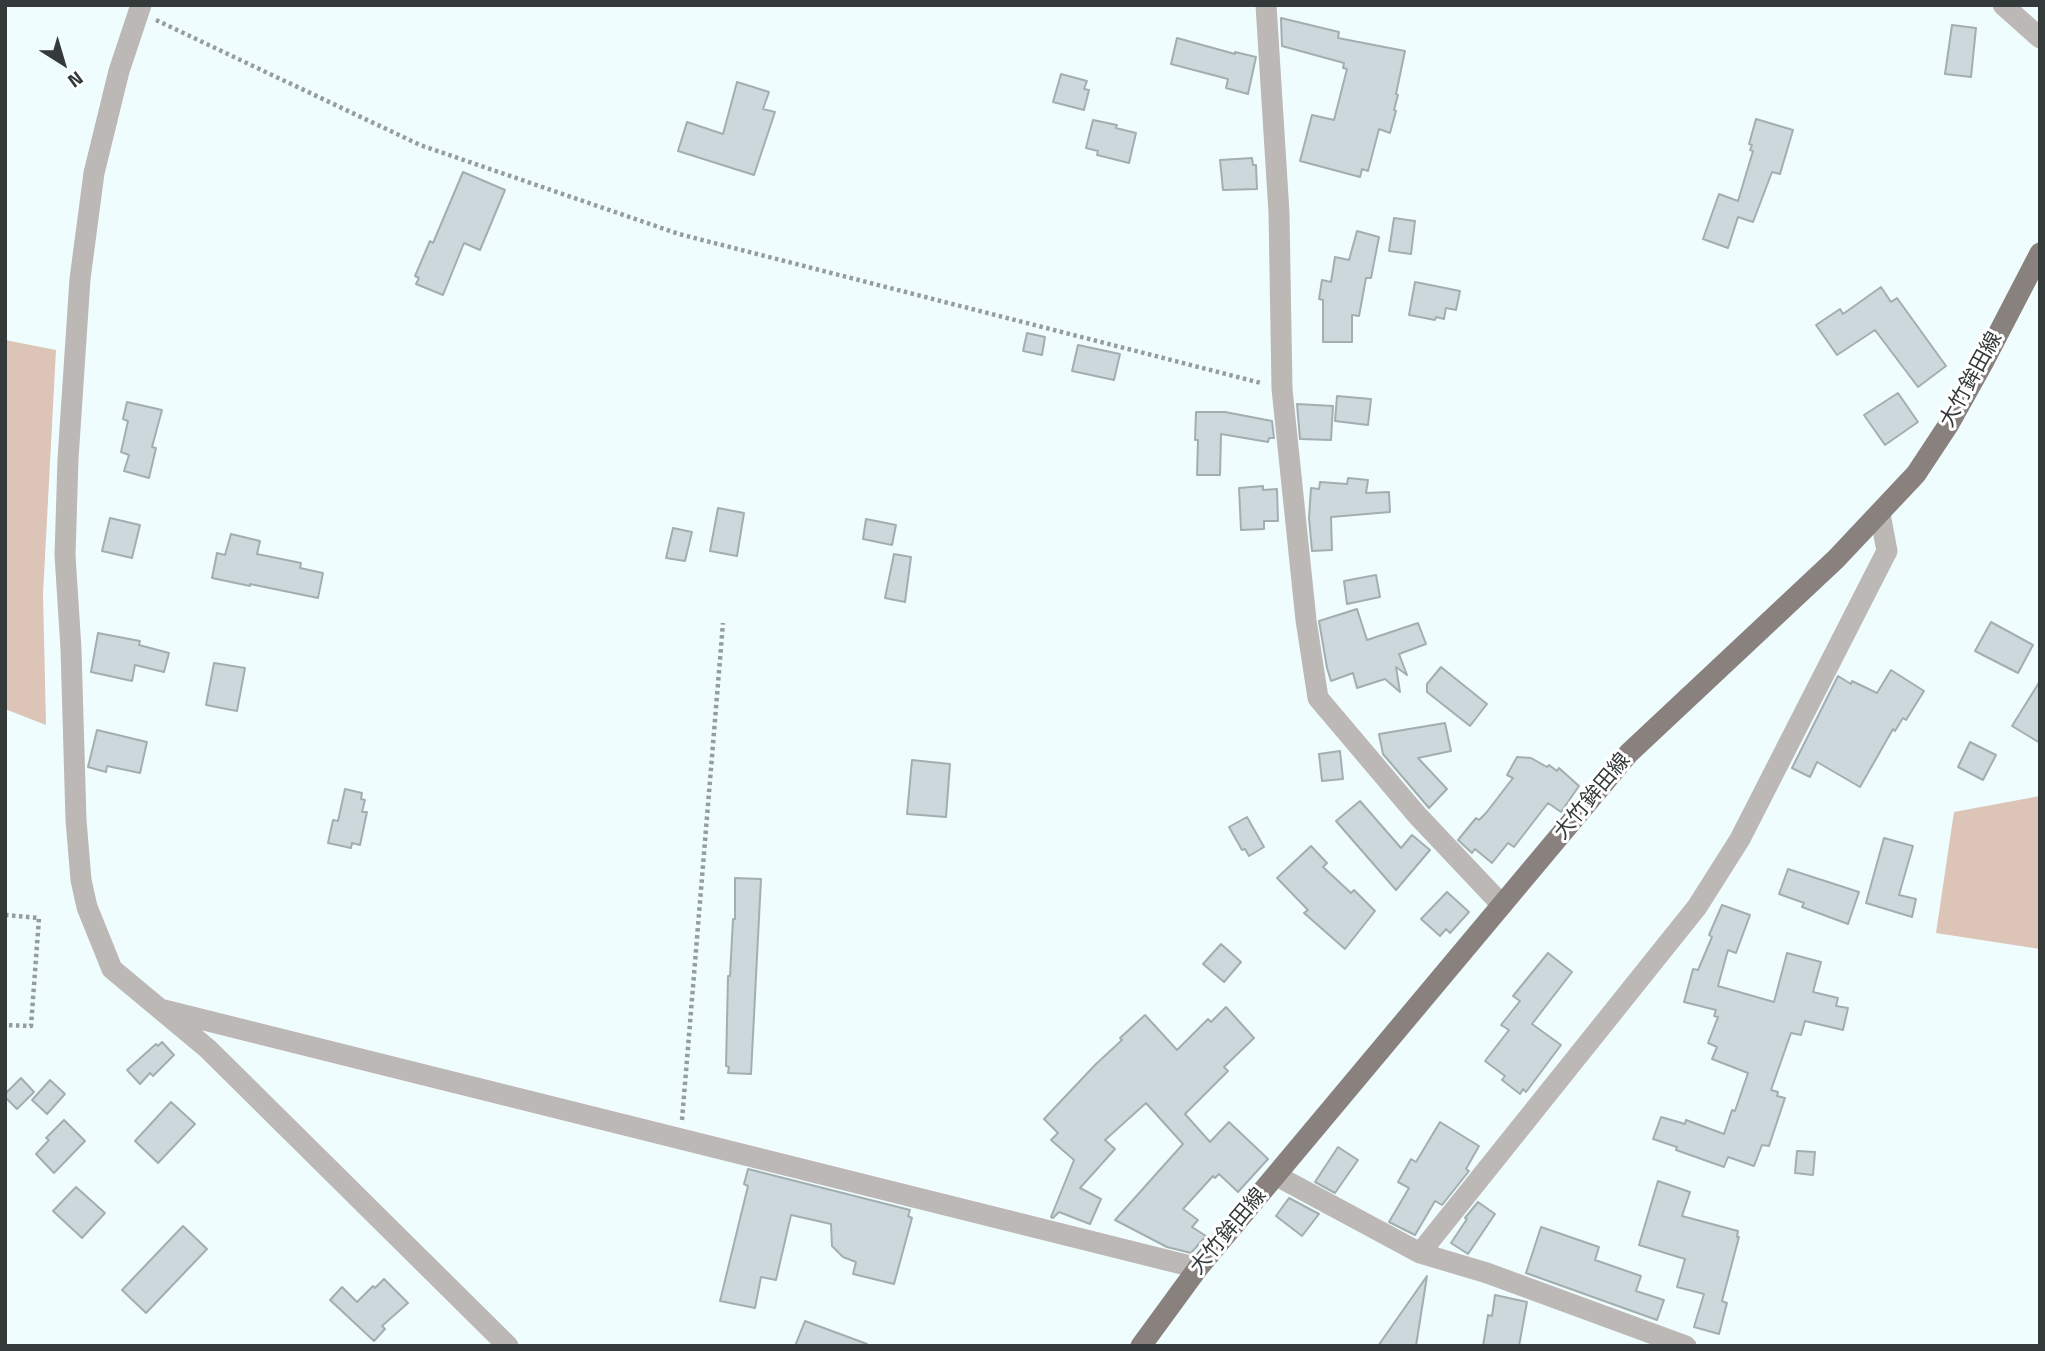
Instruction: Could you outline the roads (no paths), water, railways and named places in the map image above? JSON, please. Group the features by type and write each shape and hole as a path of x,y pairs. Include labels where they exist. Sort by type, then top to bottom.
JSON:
{"main road":[{"name":"大竹鉾田線","path":"1141,1346 1198,1268 1629,753 1836,559 1916,474 1949,424 2040,253"}],"street":[{"path":"1266,5 1279,213 1282,389 1306,620 1318,698 1417,815 1502,905"},
{"path":"2003,5 2040,38"},
{"path":"140,9 118,71 93,173 80,279 68,460 65,555 76,820 81,880 87,907 112,969 208,1049 508,1346"},
{"path":"1420,1253 1697,907 1740,839 1887,551 1880,514"},
{"path":"160,1008 1198,1268"},
{"path":"1277,1176 1420,1253 1487,1273 1686,1346"}]}
